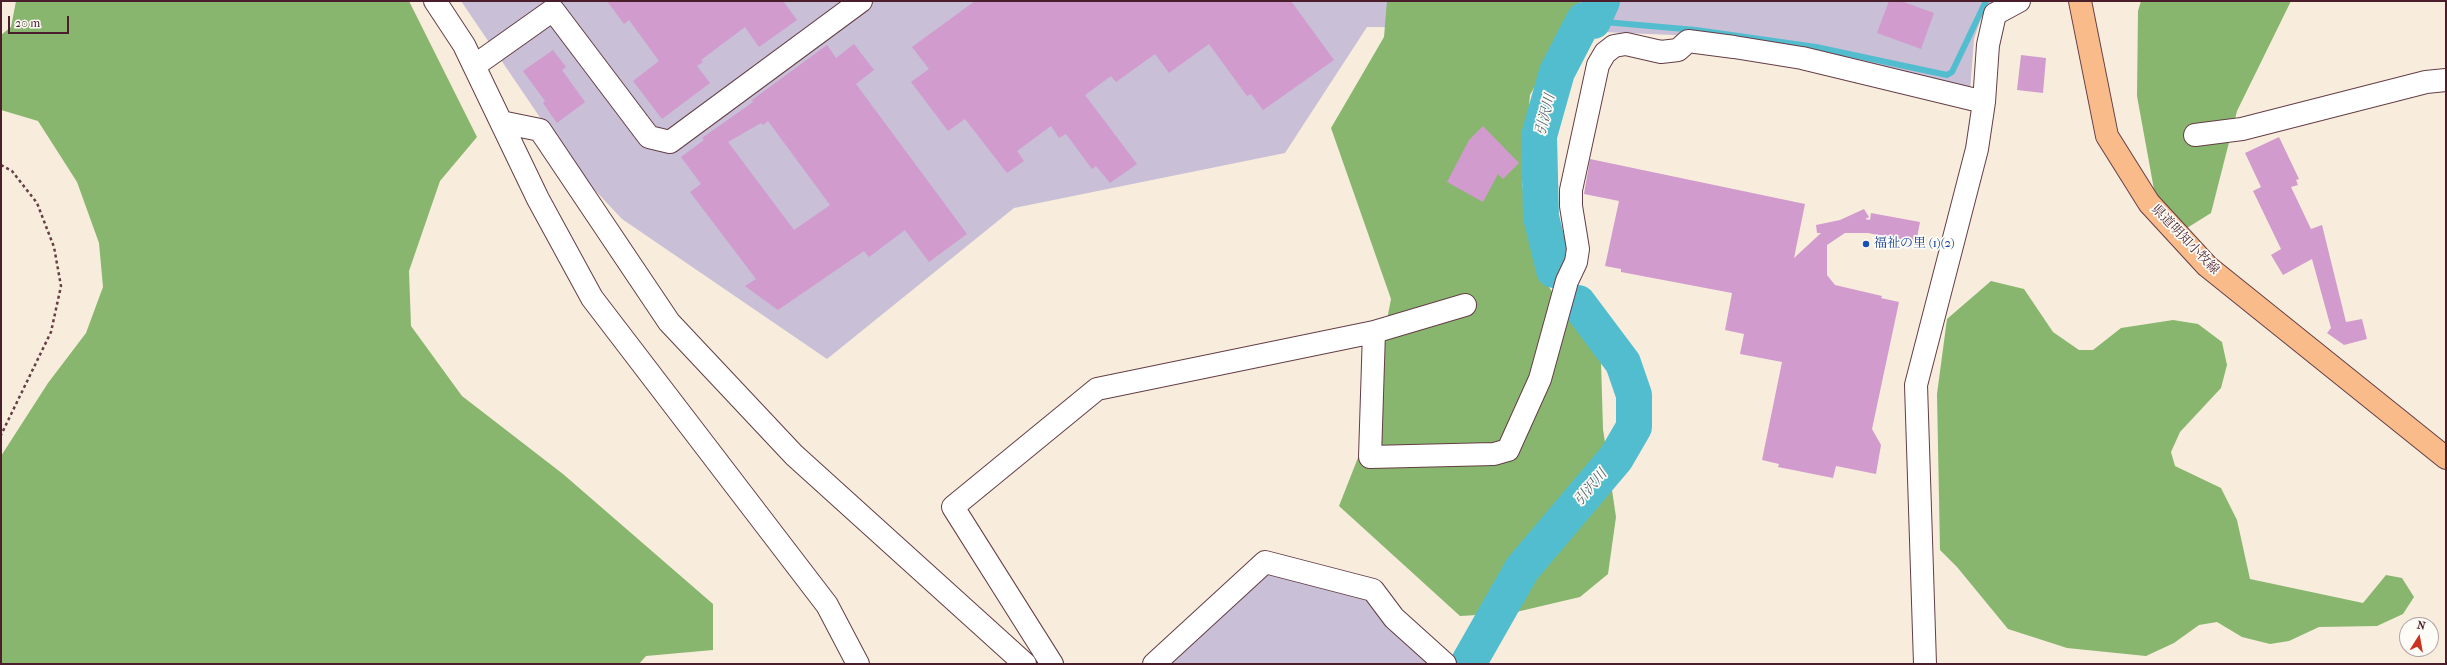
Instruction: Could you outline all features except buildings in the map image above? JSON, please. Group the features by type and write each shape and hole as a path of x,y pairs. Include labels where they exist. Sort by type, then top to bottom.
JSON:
{"main road":[{"name":"県道明知小牧線","path":"2080,1 2107,136 2149,203 2207,266 2446,458"}],"street":[{"path":"435,1 464,45 538,199 592,298 826,605 858,664"},
{"path":"474,66 560,6 649,137 670,142 861,1"},
{"path":"1925,664 1916,385 1977,149 1984,102 1988,45 1994,14 2020,1"},
{"path":"1374,332 1370,457 1494,454 1508,450 1540,379 1566,281 1576,262 1578,249 1571,206 1572,190 1598,65 1605,53 1614,46 1626,44 1662,52 1678,50 1688,41 1734,46 1802,58 1984,102"},
{"path":"2195,135 2242,129 2426,82 2446,80"},
{"path":"501,122 540,130 669,322 794,455 1024,664"},
{"path":"1052,664 953,507 1097,389 1374,332 1465,305"},
{"path":"1154,664 1265,562 1373,590 1394,618 1446,664"}],"path":[{"path":"1,165 12,171 37,203 54,247 61,286 51,332 1,435"}],"shaded area":[{"path":"461,1 1996,1 1983,12 1974,39 1970,91 1697,36 1505,28 1367,27 1285,153 1014,208 827,359 622,219 575,169"},
{"path":"1269,570 1369,595 1441,664 1164,664"}],"green space":[{"path":"16,1 409,1 477,137 440,181 409,271 411,326 462,396 563,474 713,604 713,650 646,656 639,664 1,664 1,456 48,383 86,333 103,287 99,243 77,182 38,121 1,110 1,35 11,27"},
{"path":"1387,1 1581,1 1530,95 1522,186 1544,280 1601,362 1603,429 1616,517 1608,574 1580,597 1512,613 1460,616 1339,506 1363,445 1391,299 1331,128 1384,37"},
{"path":"2141,1 2291,1 2237,111 2211,213 2187,228 2159,217 2137,96 2138,11"},
{"path":"1991,281 2024,289 2053,332 2079,350 2093,350 2121,328 2173,320 2198,324 2222,342 2227,365 2221,388 2180,432 2171,452 2175,466 2221,488 2237,520 2250,579 2363,603 2386,575 2402,578 2414,597 2403,614 2377,626 2319,627 2289,641 2270,644 2242,637 2217,622 2199,625 2174,643 2146,656 2067,648 2008,629 1957,567 1940,550 1937,394 1947,319"}],"waterway":[{"name":"引沢川","path":"1554,270 1541,217 1539,136 1557,72 1584,20 1593,21 1602,1"},
{"path":"1593,21 1696,30 1816,47 1947,75 1952,72 1986,1"},
{"name":"引沢川","path":"1468,664 1522,569 1616,458 1634,427 1634,395 1623,363 1578,303"}],"place":[{"name":"福祉の里 (1)(2)","path":"1866,244"}]}
